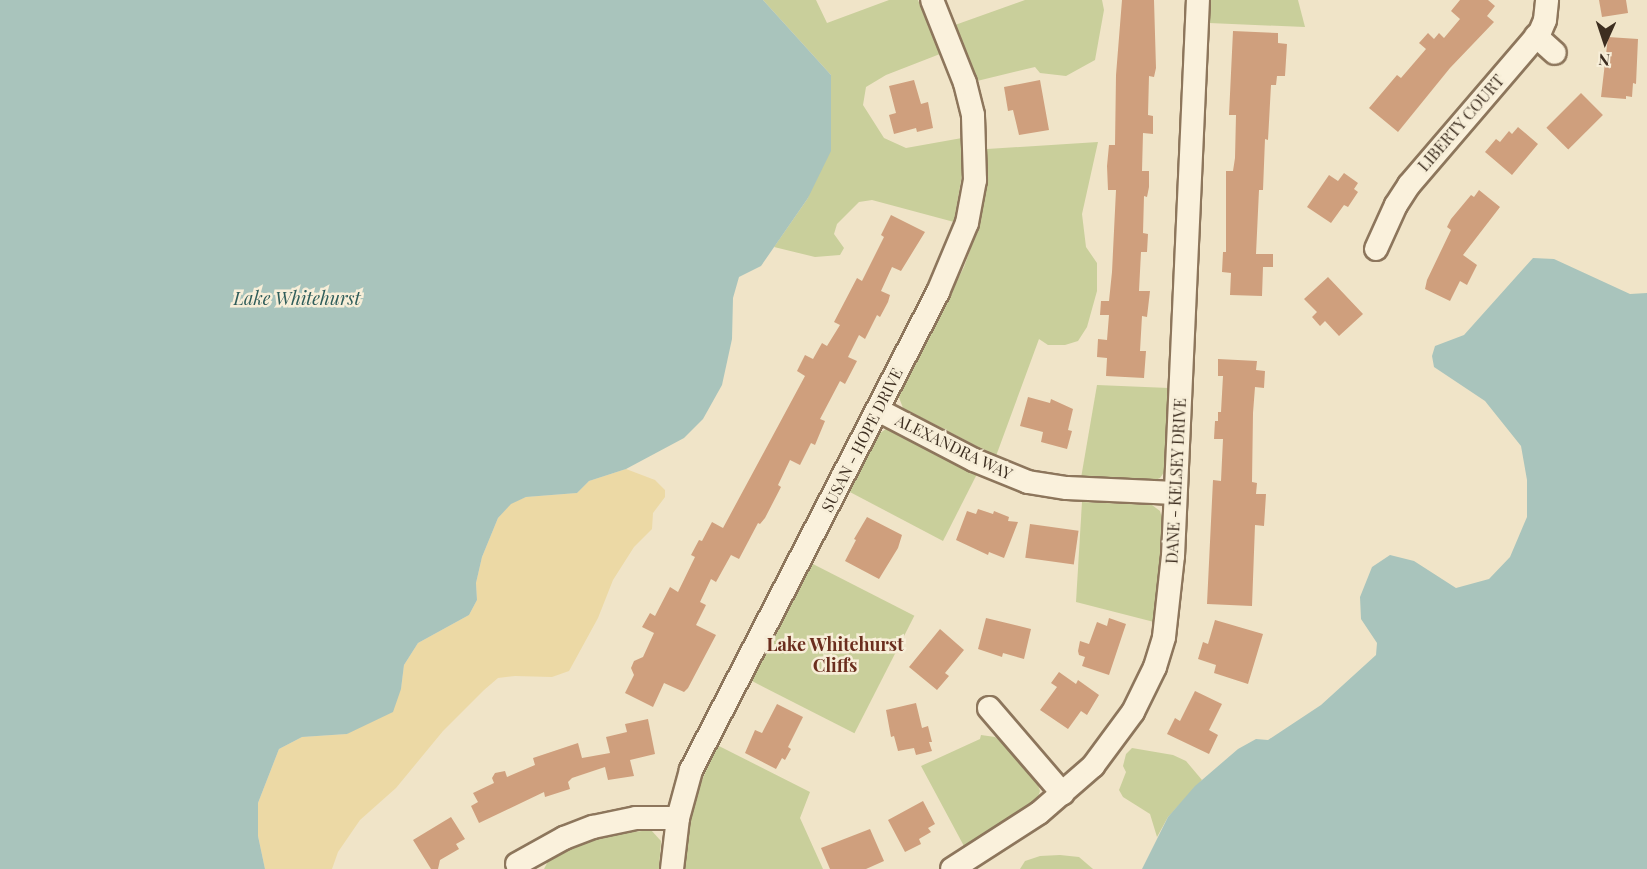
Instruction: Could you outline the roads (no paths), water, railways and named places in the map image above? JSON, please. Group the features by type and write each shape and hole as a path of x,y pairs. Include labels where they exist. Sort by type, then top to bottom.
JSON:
{"street":[{"name":"SUSAN - HOPE DRIVE","path":"672,869 678,818 698,756 878,410 957,250 967,223 975,180 973,115 965,83 932,0"},
{"name":"DANE - KELSEY DRIVE","path":"952,869 1063,794 1093,766 1124,727 1155,666 1164,637 1169,606 1198,0"},
{"name":"LIBERTY COURT","path":"1376,249 1395,206 1409,185 1544,25 1547,0"},
{"path":"1536,36 1556,53"},
{"name":"ALEXANDRA WAY","path":"878,410 982,464 1028,482 1067,488 1175,493"},
{"path":"989,708 1063,794"},
{"path":"517,864 564,838 593,827 636,818 678,818"}],"water":[{"name":"Lake Whitehurst","path":"0,0 763,0 831,75 831,151 808,198 761,266 739,277 733,298 732,339 722,385 703,419 684,438 626,469 589,481 577,493 526,497 511,504 498,518 482,557 476,583 477,600 469,615 418,643 404,665 401,689 393,712 347,734 302,737 279,749 258,803 258,836 265,869 0,869"},
{"path":"1533,258 1554,259 1630,294 1647,293 1647,869 1142,869 1168,817 1195,786 1238,749 1256,739 1268,740 1321,705 1376,655 1377,643 1361,619 1360,597 1372,567 1390,555 1414,561 1456,588 1489,579 1510,557 1527,517 1527,480 1521,446 1485,401 1434,367 1432,356 1435,346 1464,335"}],"district":[{"name":"Lake Whitehurst Cliffs","path":"835,655"}]}
